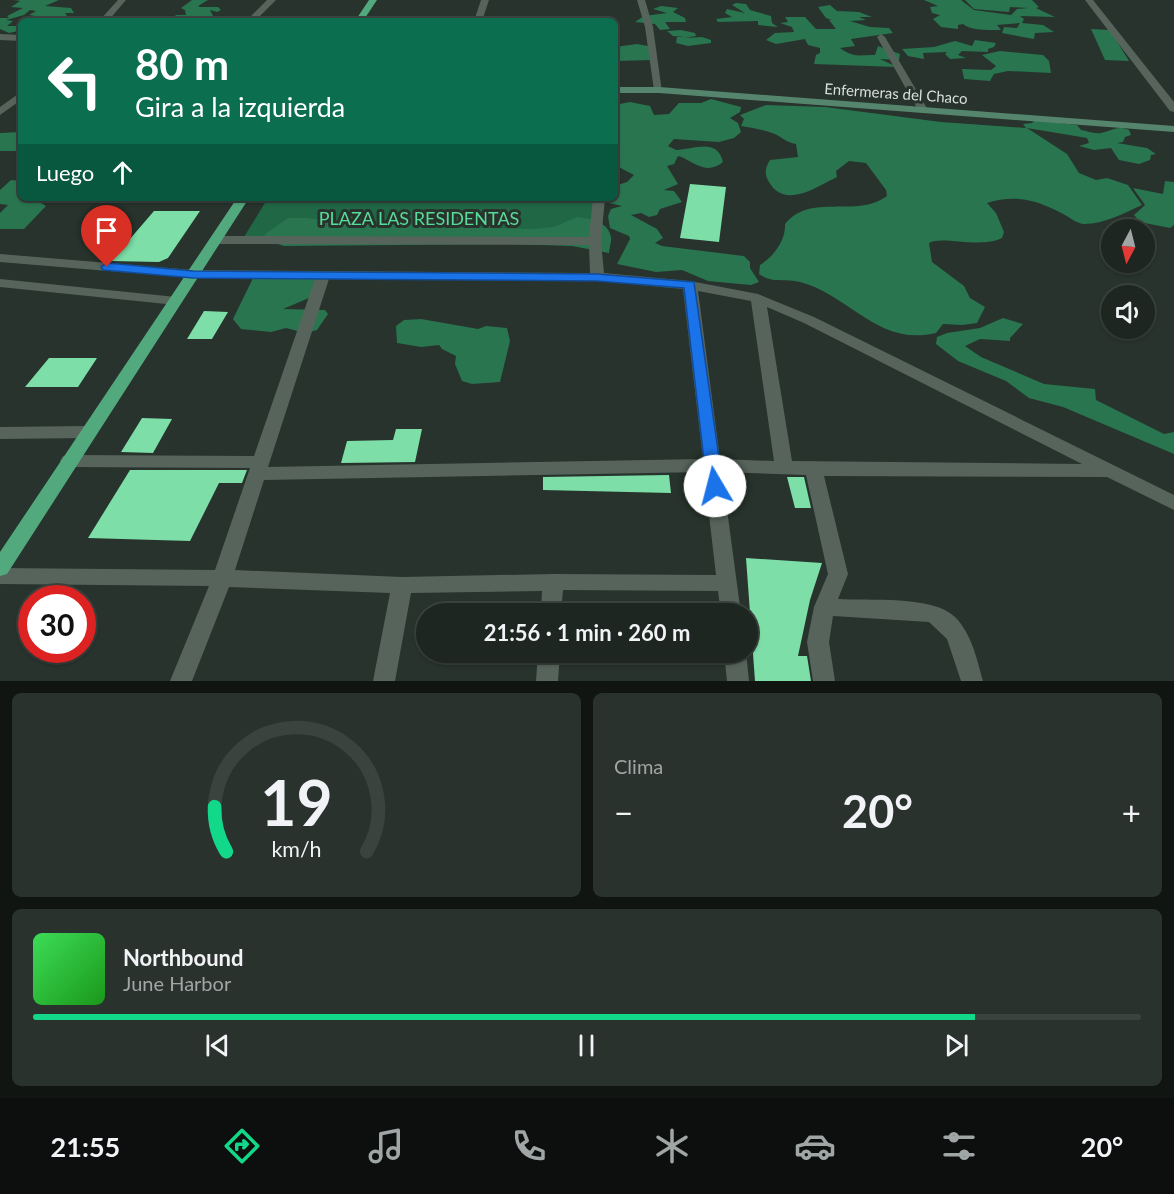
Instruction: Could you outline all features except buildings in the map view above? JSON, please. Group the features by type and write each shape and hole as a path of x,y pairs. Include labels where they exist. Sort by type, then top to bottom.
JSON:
{"main road":[{"path":"361,18 373,0"},
{"name":"Enfermeras del Chaco","path":"618,90 659,90 1174,129"},
{"path":"0,568 241,201"}],"street":[{"path":"106,18 122,0"},
{"path":"253,18 272,0"},
{"path":"479,18 484,0"},
{"path":"641,0 649,27 659,90"},
{"path":"1089,0 1174,109"},
{"path":"0,37 18,38"},
{"path":"881,37 923,110"},
{"path":"0,112 18,97"},
{"path":"597,277 595,241 599,201"},
{"path":"216,240 595,241"},
{"path":"0,258 193,274 597,277 690,285 758,298 809,320 1174,503"},
{"path":"181,681 222,578 324,274"},
{"path":"0,283 176,301"},
{"path":"690,285 730,603"},
{"path":"758,298 784,466"},
{"path":"0,432 88,432"},
{"path":"69,461 260,468 712,465 1109,471"},
{"path":"813,468 838,574 824,607 818,642 824,681"},
{"path":"0,576 222,578 402,585 553,582 727,583"},
{"path":"552,603 553,582"},
{"path":"384,681 402,585"},
{"path":"824,607 932,613 942,617 950,623 957,635 972,681"},
{"path":"547,681 548,663"},
{"path":"736,663 738,681"}],"green space":[{"path":"14,0 59,0 45,6 71,8 74,13 65,13 67,16 58,18 48,18 29,15 36,11 30,10 24,15 6,20 13,21 7,26 18,26 18,31 9,33 0,29 0,18 9,18 7,16 23,8 11,7 20,1"},
{"path":"192,0 208,0 198,6 218,7 221,10 217,12 210,10 214,18 173,18 176,15 186,15 185,10 181,8"},
{"path":"924,0 961,0 974,10 1011,15 1017,9 1028,8 1010,7 1009,12 974,9 965,0 1032,0 1039,7 1036,8 1055,17 1020,16 1024,19 1022,23 1043,25 1054,32 1035,33 1034,39 1002,33 1004,27 1017,28 1020,23 997,25 1001,30 975,29 963,24 958,25 958,29 941,27 933,19 940,15 932,13 930,7 938,6"},
{"path":"746,4 750,10 771,16 772,23 778,27 758,25 758,21 718,22 716,19 732,17 725,13 727,9 745,13 732,5"},
{"path":"830,5 837,11 859,12 872,17 859,17 866,20 850,21 870,27 889,28 893,33 851,39 855,46 840,48 853,55 875,55 878,46 900,54 899,60 880,59 897,67 814,64 820,48 808,45 805,39 776,44 766,40 775,33 794,32 792,27 780,23 788,22 785,17 805,17 816,29 836,29 829,20 832,20 826,18 818,7"},
{"path":"661,6 678,8 673,12 685,18 686,22 665,22 670,29 660,30 655,24 635,22 644,16 667,13 653,9"},
{"path":"1091,29 1110,30 1129,61 1105,60"},
{"path":"681,30 695,33 696,36 685,38 702,37 711,40 711,43 688,46 676,43 677,37 685,37 673,36 667,31"},
{"path":"975,40 996,43 994,47 988,49 988,52 962,51 958,55 966,58 950,59 945,54 947,52 923,53 924,59 908,56 902,49 934,47 955,41 972,46"},
{"path":"637,44 648,46 653,60 618,61 618,47"},
{"path":"1000,51 1043,55 1049,61 1051,73 1008,71 994,74 990,81 964,79 962,69 991,70 996,66 982,55"},
{"path":"711,99 741,107 740,112 730,118 738,123 741,132 734,138 719,142 674,139 668,146 676,150 710,147 720,154 723,162 710,168 699,166 678,156 674,164 667,166 678,184 664,190 674,191 682,202 660,209 657,215 649,217 641,213 631,215 657,229 663,238 655,243 662,246 744,256 750,262 750,268 759,282 751,285 708,281 682,270 656,272 617,264 630,239 629,236 610,228 608,216 611,209 622,206 609,203 609,201 618,201 618,185 627,182 634,175 618,167 618,104 630,102 650,106 654,115 669,114 679,103 701,103"},
{"path":"766,105 825,107 941,122 1026,128 1023,124 1032,123 1035,120 1077,125 1081,130 1096,133 1121,128 1129,130 1131,135 1125,137 1123,142 1117,143 1147,148 1156,154 1151,155 1150,160 1139,164 1119,160 1111,148 1094,150 1079,146 1089,143 1087,138 1027,128 1067,154 1079,173 1096,180 1107,178 1128,185 1142,205 1110,219 1084,224 1044,205 1026,200 1007,199 987,203 996,213 1004,232 1002,238 983,242 943,240 929,243 932,262 964,286 970,298 985,307 977,323 943,324 936,333 916,335 897,333 881,326 818,288 795,281 769,279 759,274 760,265 770,258 781,242 785,224 796,215 808,209 821,207 862,206 887,196 886,190 866,163 849,161 836,171 837,177 811,190 793,195 776,190 766,176 767,166 770,160 798,157 796,144 775,134 741,126 744,119 740,115"},
{"path":"18,132 18,151 0,151 0,133"},
{"path":"11,180 18,181 18,201 43,201 41,203 46,206 24,229 0,229 0,213 8,205 0,204 0,190"},
{"path":"1165,181 1174,182 1174,225 1170,228 1155,225 1155,219 1137,219 1134,215 1145,205 1133,188 1163,194"},
{"name":"PLAZA LAS RESIDENTAS","path":"266,201 594,201 591,238 244,237"},
{"path":"577,217 598,222 606,227 611,239 609,253 572,246 510,244 284,246 266,240 265,234 288,218 307,218 360,225 395,222 428,227 534,229 554,227"},
{"path":"254,276 314,278 318,286 309,298 283,309 325,310 328,314 317,330 305,333 286,328 271,332 241,329 233,319"},
{"path":"1003,318 1023,324 1010,338 1010,341 980,339 965,346 981,357 1044,384 1095,389 1096,400 1164,434 1174,432 1174,454 1063,407 1029,398 1006,381 958,361 936,344 937,337 947,333 980,328"},
{"path":"421,319 478,329 486,326 507,328 510,341 500,382 472,384 462,381 455,364 456,356 439,345 421,347 397,343 396,326 404,320"}],"route":[{"path":"107,267 193,274 597,277 690,285 715,486"}]}
